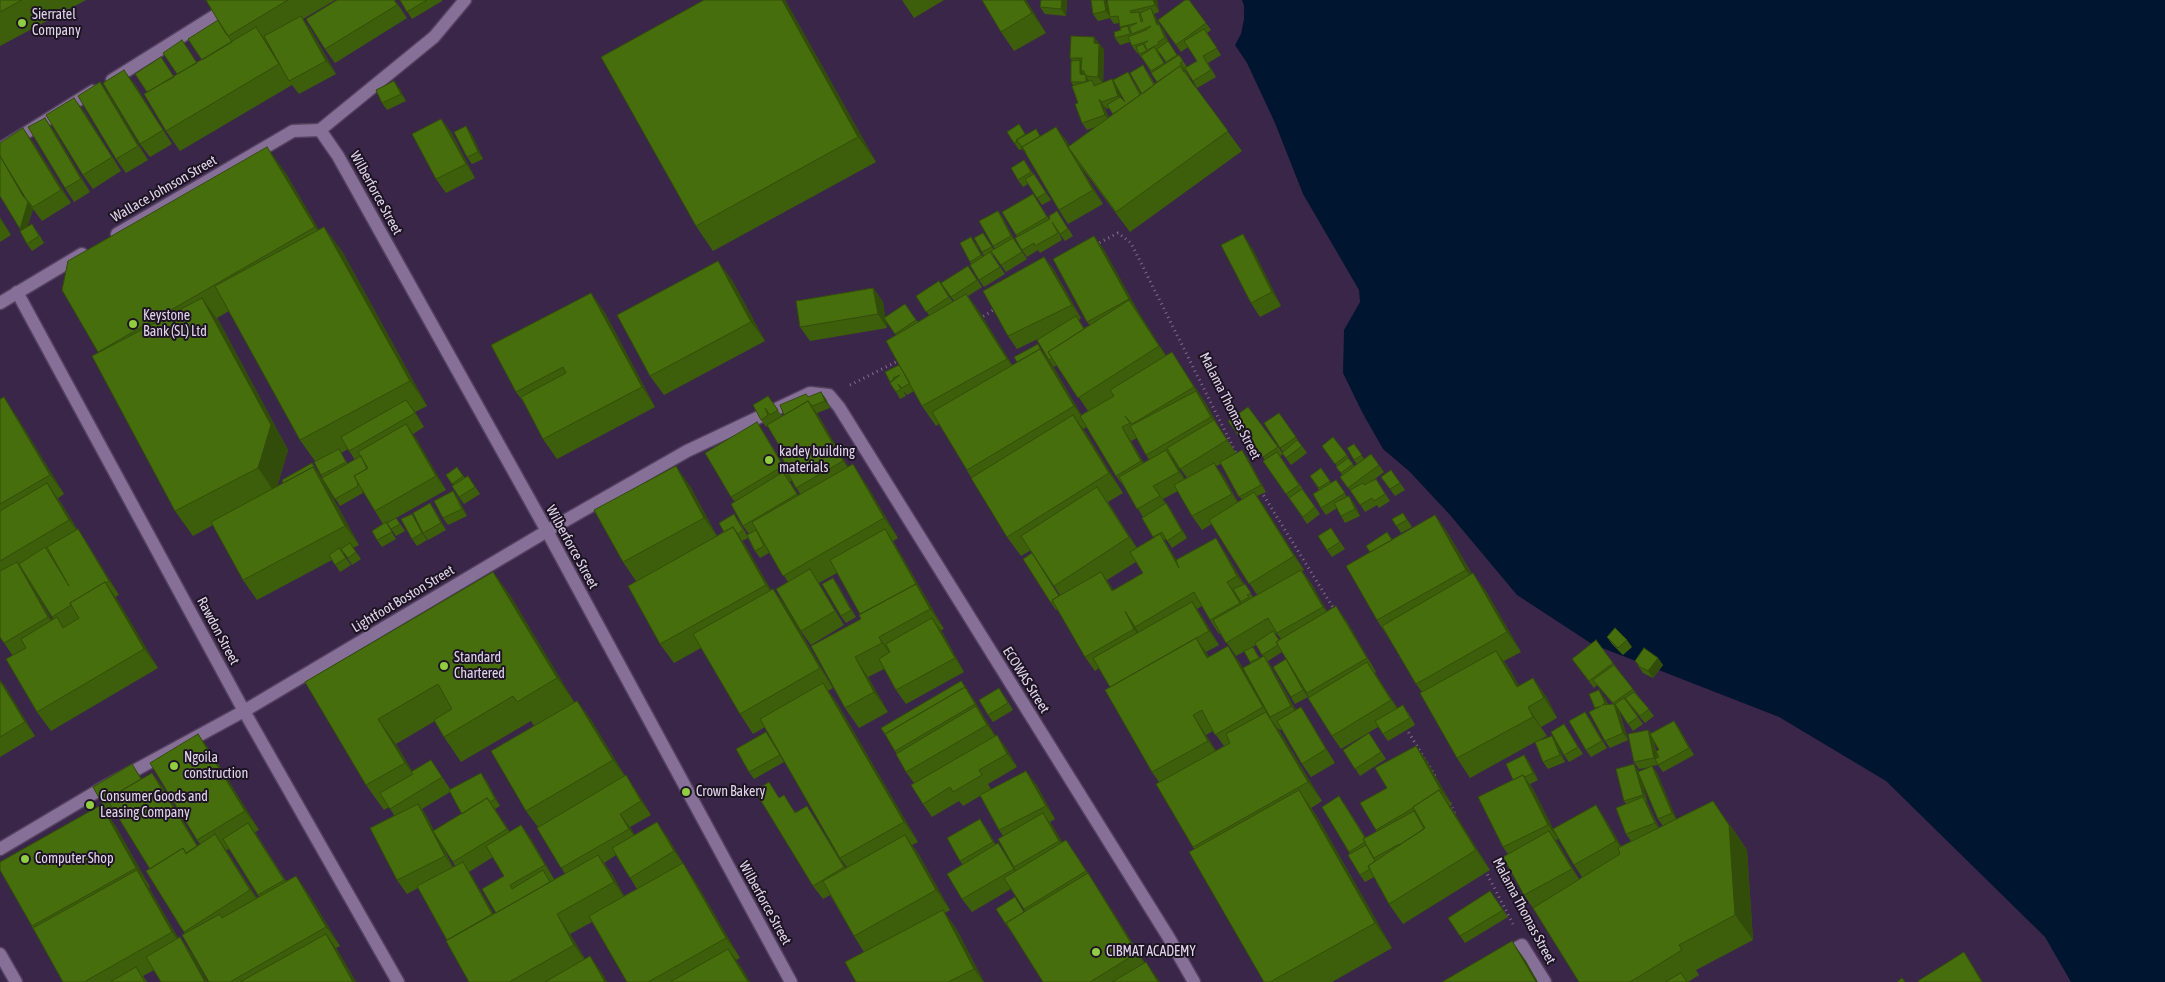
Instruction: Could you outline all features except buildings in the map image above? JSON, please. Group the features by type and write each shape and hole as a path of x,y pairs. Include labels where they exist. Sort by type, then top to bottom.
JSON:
{"street":[{"path":"0,148 240,0"},
{"path":"320,130 434,37 465,0"},
{"name":"Wallace Johnson Street","path":"0,303 293,130 320,130"},
{"name":"Wilberforce Street","path":"320,130 338,156 547,531 791,982"},
{"name":"Rawdon Street","path":"17,292 244,711 398,982"},
{"name":"Lightfoot Boston Street","path":"0,849 106,786 244,711 547,531 687,451 810,393 829,395"},
{"name":"ECOWAS Street","path":"829,395 840,407 1169,938 1194,982"},
{"path":"1489,964 1522,945"},
{"name":"Malama Thomas Street","path":"1522,945 1545,982"},
{"path":"0,954 16,982"}],"path":[{"name":"Malama Thomas Street","path":"1086,250 1118,233 1131,243 1241,463"},
{"path":"977,320 1002,304"},
{"path":"829,395 908,356"},
{"path":"1257,486 1335,612"},
{"path":"1403,722 1438,781"},
{"path":"1446,798 1460,823"},
{"name":"Malama Thomas Street","path":"1482,865 1522,945"}],"water":[{"path":"1242,0 2165,0 2165,982 2071,982 2045,937 1886,781 1779,717 1592,644 1517,595 1450,515 1410,472 1383,449 1343,373 1344,330 1360,302 1359,290 1303,194 1275,123 1247,63 1235,45 1241,34 1244,19"}],"place":[{"name":"Sierratel Company","path":"22,23"},
{"name":"Keystone Bank (SL) Ltd","path":"133,324"},
{"name":"kadey building materials","path":"769,460"},
{"name":"Standard Chartered","path":"444,666"},
{"name":"Ngoila construction","path":"174,766"},
{"name":"Crown Bakery","path":"686,792"},
{"name":"Consumer Goods and Leasing Company","path":"90,805"},
{"name":"Computer Shop","path":"25,859"},
{"name":"CIBMAT ACADEMY","path":"1096,952"}]}
